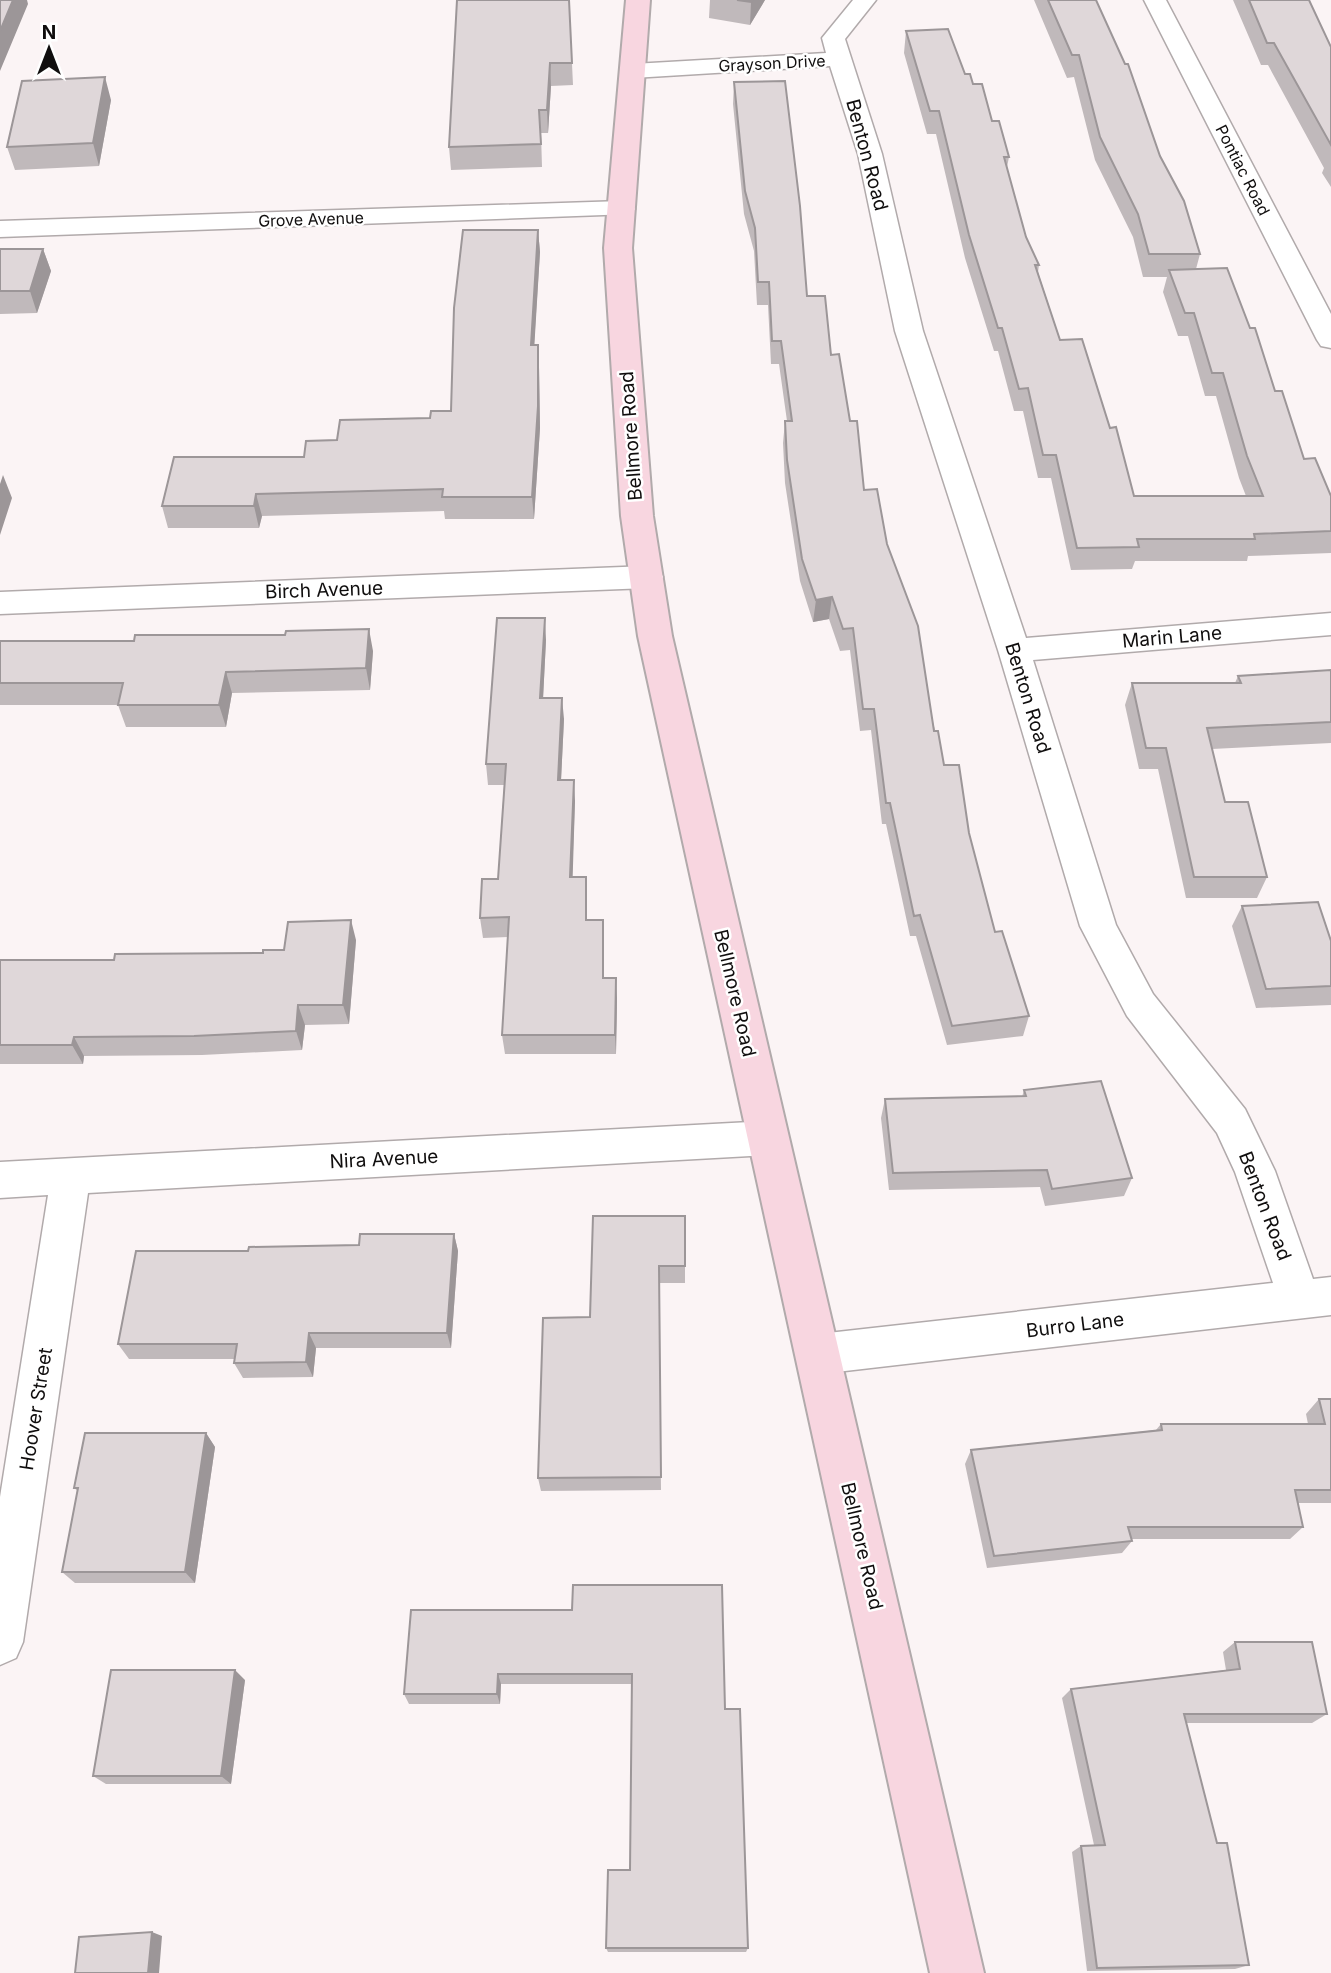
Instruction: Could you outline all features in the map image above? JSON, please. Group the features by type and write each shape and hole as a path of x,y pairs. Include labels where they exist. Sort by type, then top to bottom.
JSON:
{"main road":[{"name":"Bellmore Road","path":"638,0 619,261 637,516 655,636 957,1973"}],"street":[{"name":"Grayson Drive","path":"633,71 839,59 833,38 865,0"},
{"name":"Pontiac Road","path":"1155,0 1331,340"},
{"name":"Benton Road","path":"839,59 870,154 909,331 1014,650 1098,926 1140,1005 1231,1121 1315,1298"},
{"name":"Grove Avenue","path":"0,229 622,209"},
{"name":"Birch Avenue","path":"0,603 648,577"},
{"name":"Marin Lane","path":"1014,650 1331,624"},
{"name":"Nira Avenue","path":"0,1180 768,1138"},
{"name":"Hoover Street","path":"0,1642 71,1176"},
{"name":"Burro Lane","path":"819,1354 1315,1298"}],"building":[{"path":"0,0 13,0 0,31"},
{"path":"457,0 569,0 572,63 550,63 547,110 539,110 541,144 449,147"},
{"path":"1048,0 1096,0 1125,64 1128,64 1160,156 1184,201 1200,254 1149,254 1138,214 1100,137 1079,55 1072,55"},
{"path":"1249,0 1309,0 1331,47 1331,145 1274,43 1267,43"},
{"path":"948,29 965,74 970,74 973,84 982,84 992,121 999,121 1009,157 1004,157 1026,237 1039,265 1035,265 1060,340 1082,339 1110,428 1116,427 1134,496 1263,496 1247,456 1223,373 1212,373 1194,313 1185,313 1169,270 1227,268 1250,328 1255,328 1275,391 1282,391 1304,459 1315,458 1331,496 1331,531 1254,534 1255,539 1137,539 1139,547 1077,548 1056,455 1043,455 1028,388 1019,389 1002,328 998,328 969,235 939,111 930,111 906,31"},
{"path":"105,77 93,143 7,147 22,81"},
{"path":"785,81 800,206 807,296 825,296 831,355 839,354 850,421 857,421 864,490 877,489 887,544 918,626 934,731 938,731 944,765 959,765 969,833 995,932 1002,931 1029,1016 952,1026 920,915 914,916 890,803 886,803 874,709 863,709 853,628 843,629 832,597 816,600 802,559 787,460 785,421 792,421 781,341 772,341 769,282 758,282 755,228 745,191 734,82"},
{"path":"463,230 538,230 531,345 538,345 538,406 532,497 442,497 443,489 256,494 254,506 162,506 174,457 304,457 306,441 337,440 340,420 430,418 431,411 451,411 454,308"},
{"path":"0,249 43,249 30,291 0,291"},
{"path":"497,618 545,618 540,698 562,698 558,780 574,780 570,877 586,877 586,920 603,920 603,978 616,978 615,1035 502,1035 509,917 480,918 482,879 498,879 506,764 486,764"},
{"path":"369,629 366,668 226,672 219,705 118,705 123,683 0,683 0,641 134,641 135,635 285,635 286,631"},
{"path":"1331,670 1331,722 1207,728 1225,802 1248,802 1267,877 1194,877 1166,748 1146,748 1132,683 1241,683 1238,676"},
{"path":"1318,902 1331,941 1331,986 1266,989 1242,906"},
{"path":"351,920 343,1005 298,1005 296,1031 194,1036 74,1037 72,1045 0,1045 0,960 114,960 115,954 263,953 263,950 284,950 288,922"},
{"path":"1101,1081 1132,1178 1052,1189 1047,1170 893,1173 885,1099 1026,1096 1024,1090"},
{"path":"593,1216 685,1216 685,1266 659,1266 661,1477 538,1478 543,1318 590,1317"},
{"path":"360,1234 454,1234 447,1333 309,1333 306,1362 234,1363 237,1344 118,1344 136,1251 248,1251 249,1247 359,1245"},
{"path":"1319,1399 1331,1399 1331,1490 1295,1490 1303,1527 1128,1527 1132,1541 994,1556 971,1450 1162,1430 1161,1424 1325,1424"},
{"path":"85,1433 206,1433 185,1572 62,1572"},
{"path":"573,1585 722,1585 725,1709 740,1709 748,1948 606,1948 608,1870 630,1870 632,1674 498,1674 497,1694 404,1694 411,1610 572,1610"},
{"path":"1235,1642 1312,1642 1327,1714 1184,1714 1217,1843 1227,1843 1249,1965 1097,1968 1081,1846 1105,1845 1071,1689 1240,1669"},
{"path":"111,1670 235,1670 221,1776 93,1776"},
{"path":"152,1932 148,1973 75,1973 79,1937"}]}
